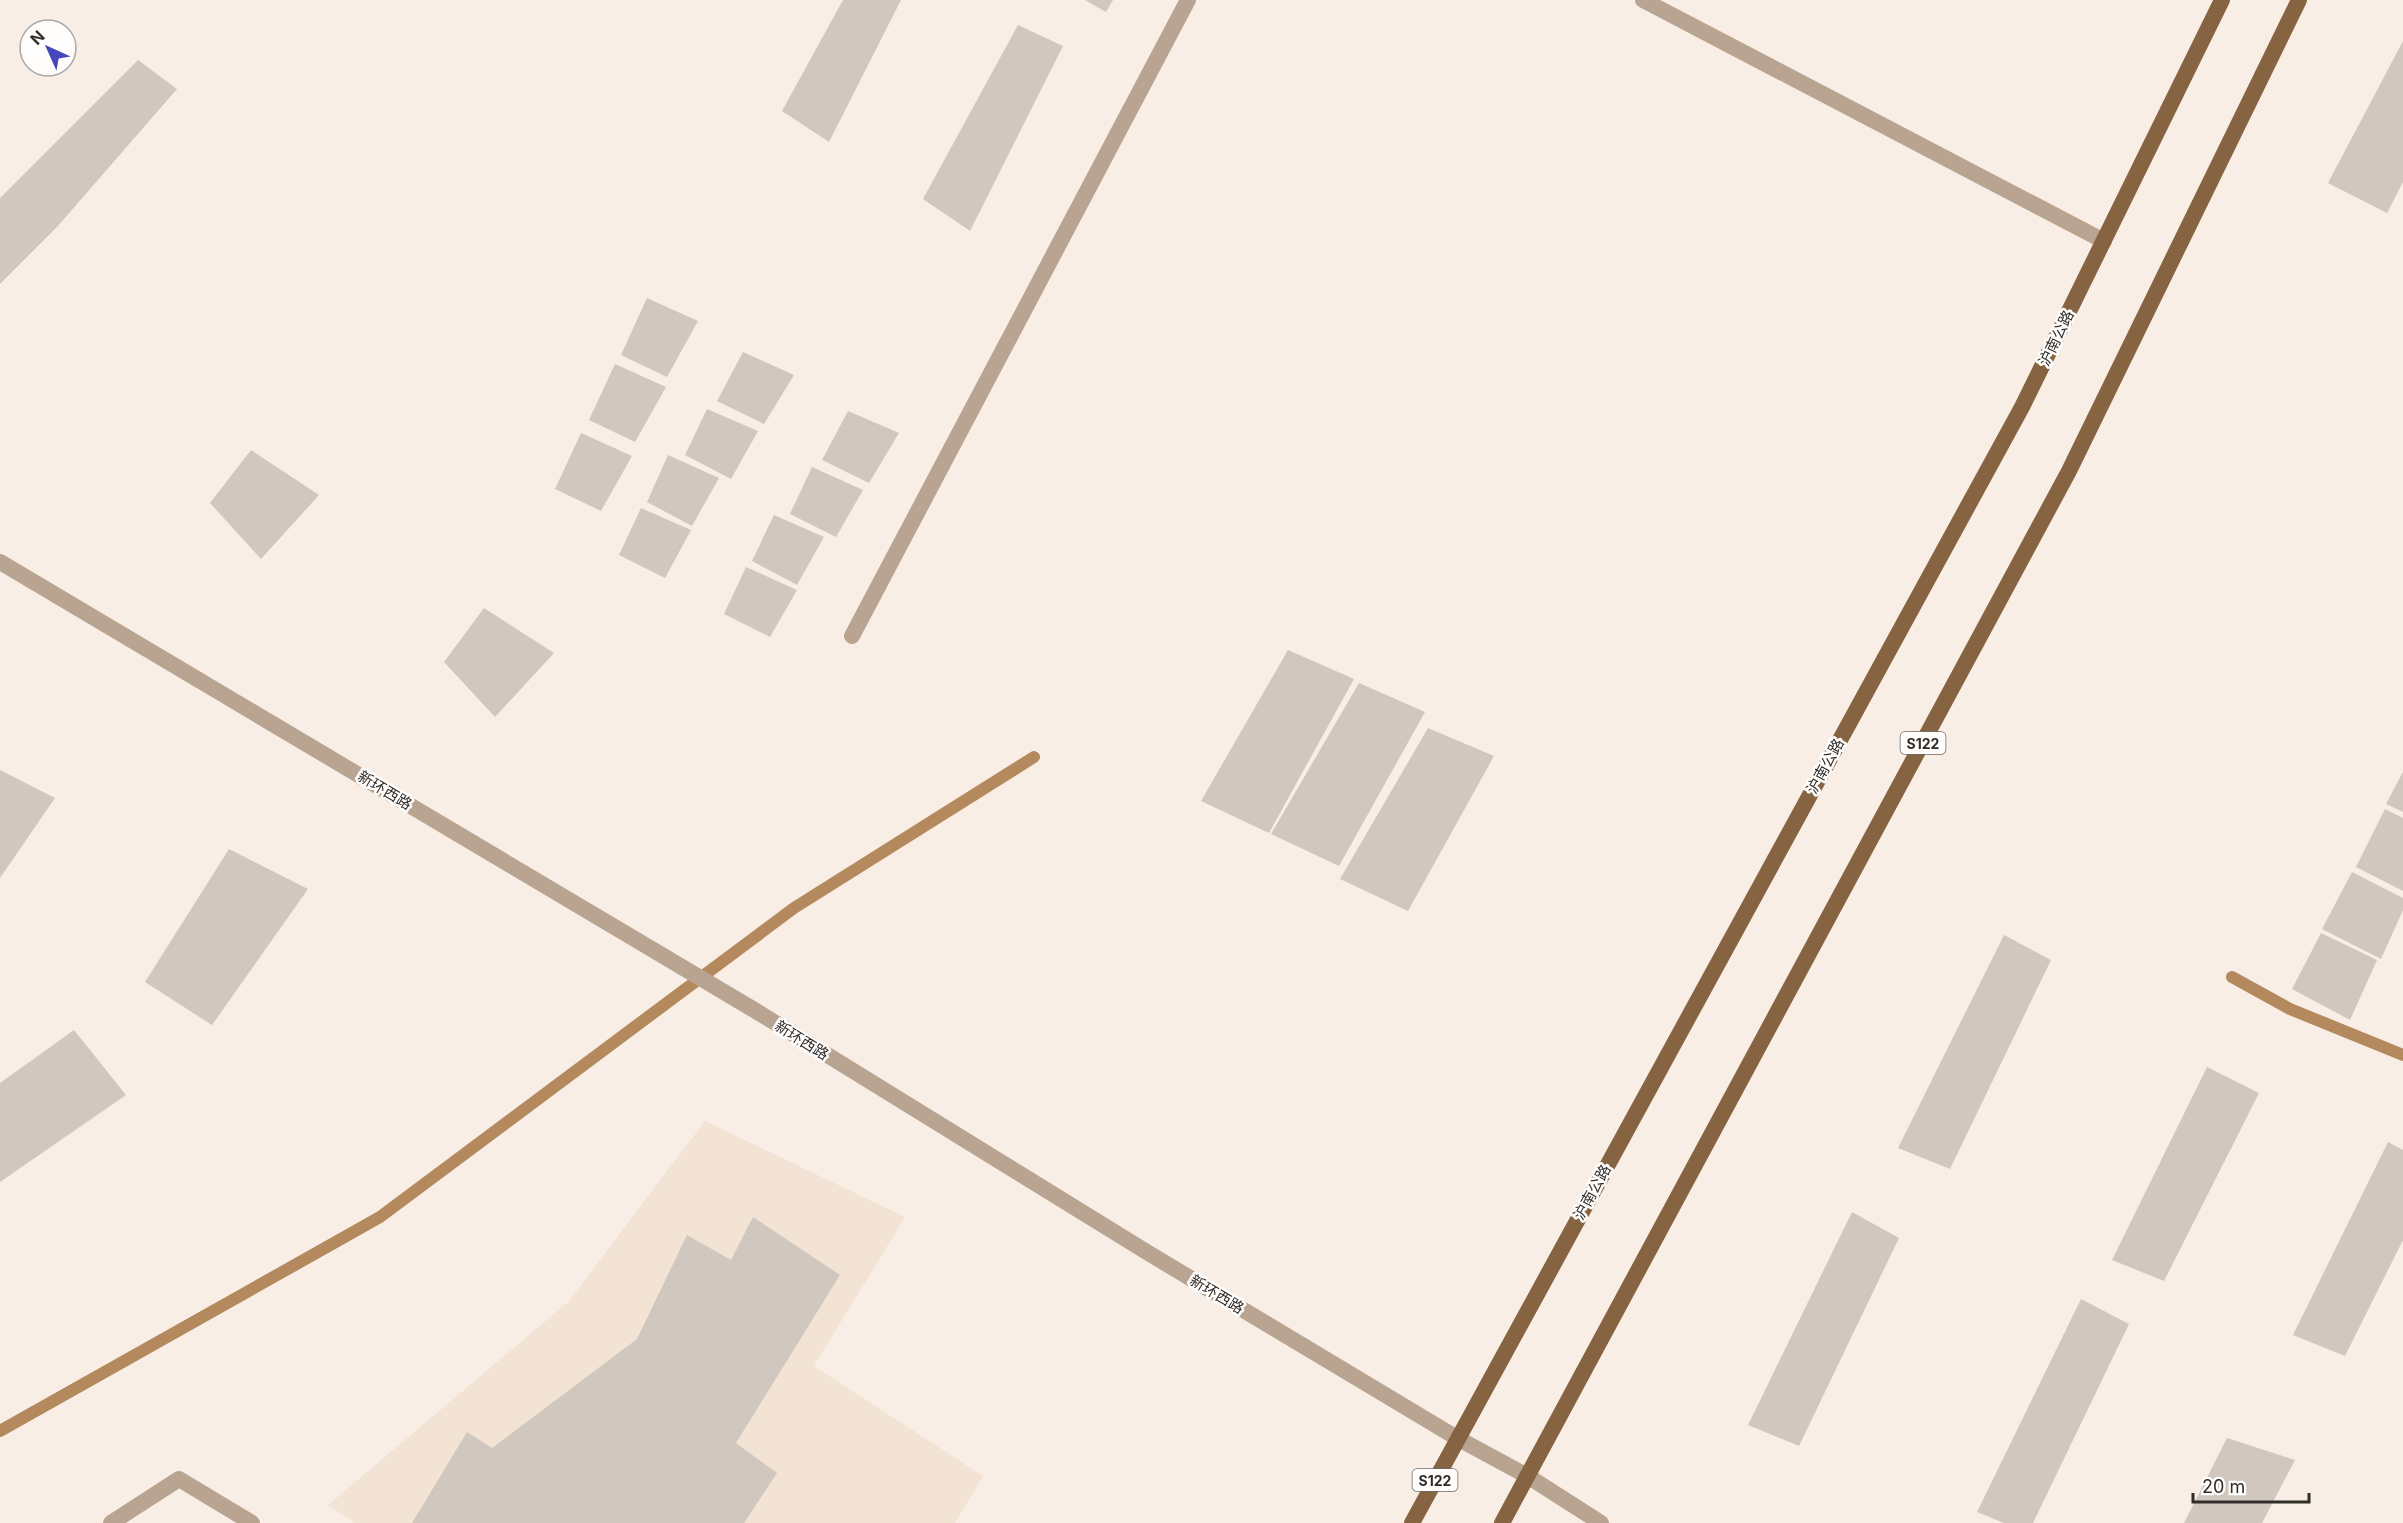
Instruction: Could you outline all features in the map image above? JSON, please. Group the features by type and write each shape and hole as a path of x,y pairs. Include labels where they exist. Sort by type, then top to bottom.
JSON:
{"main road":[{"name":"沪南公路","path":"1412,1523 2022,406 2222,0"},
{"name":"S122","path":"1502,1523 1529,1478 2069,471 2299,0"}],"street":[{"path":"852,636 1188,0"},
{"path":"1642,0 2104,241"},
{"name":"新环西路","path":"0,562 756,1011 1112,1231 1601,1523"},
{"path":"111,1523 179,1479 252,1523"}],"shaded area":[{"path":"705,1121 905,1217 814,1366 983,1476 955,1523 355,1523 328,1505 568,1302"}],"building":[{"path":"843,0 901,0 829,142 782,111"},
{"path":"1085,0 1113,0 1106,12"},
{"path":"1018,25 1063,46 970,231 923,199"},
{"path":"2403,41 2403,182 2387,213 2328,183"},
{"path":"138,60 177,89 57,227 0,284 0,198"},
{"path":"647,298 698,321 667,377 621,355"},
{"path":"743,352 794,375 764,424 717,401"},
{"path":"615,364 666,387 635,442 589,420"},
{"path":"707,409 758,431 731,479 685,455"},
{"path":"848,411 899,433 869,483 822,460"},
{"path":"581,433 632,456 601,511 555,489"},
{"path":"251,450 319,495 261,559 210,503"},
{"path":"668,455 719,478 692,526 647,502"},
{"path":"812,467 863,490 836,537 790,514"},
{"path":"641,508 691,530 665,578 619,555"},
{"path":"774,515 824,537 797,585 752,561"},
{"path":"746,567 797,590 770,637 724,614"},
{"path":"484,608 554,653 495,717 444,662"},
{"path":"1288,650 1354,679 1269,833 1201,801"},
{"path":"1359,683 1425,712 1339,866 1271,834"},
{"path":"1428,728 1494,756 1408,911 1340,879"},
{"path":"0,770 55,798 0,878"},
{"path":"2403,772 2403,812 2386,804"},
{"path":"2385,809 2403,818 2403,891 2356,867"},
{"path":"229,849 308,889 212,1025 145,982"},
{"path":"2352,872 2403,898 2403,910 2381,959 2322,929"},
{"path":"2321,933 2377,960 2350,1020 2292,989"},
{"path":"2004,935 2051,960 1950,1169 1898,1148"},
{"path":"74,1030 126,1095 0,1182 0,1083"},
{"path":"2207,1067 2259,1093 2164,1281 2112,1260"},
{"path":"2388,1142 2403,1150 2403,1240 2345,1356 2293,1335"},
{"path":"1852,1212 1899,1238 1799,1446 1748,1425"},
{"path":"753,1217 840,1275 736,1443 777,1473 744,1523 412,1523 467,1432 492,1448 637,1339 687,1235 731,1260"},
{"path":"2081,1299 2129,1324 2033,1523 2004,1523 1977,1512"},
{"path":"2227,1438 2295,1460 2262,1523 2184,1523"}],"waterway":[{"path":"0,1431 380,1217 794,908 1034,757"},
{"path":"2232,977 2290,1009 2403,1055"}]}
